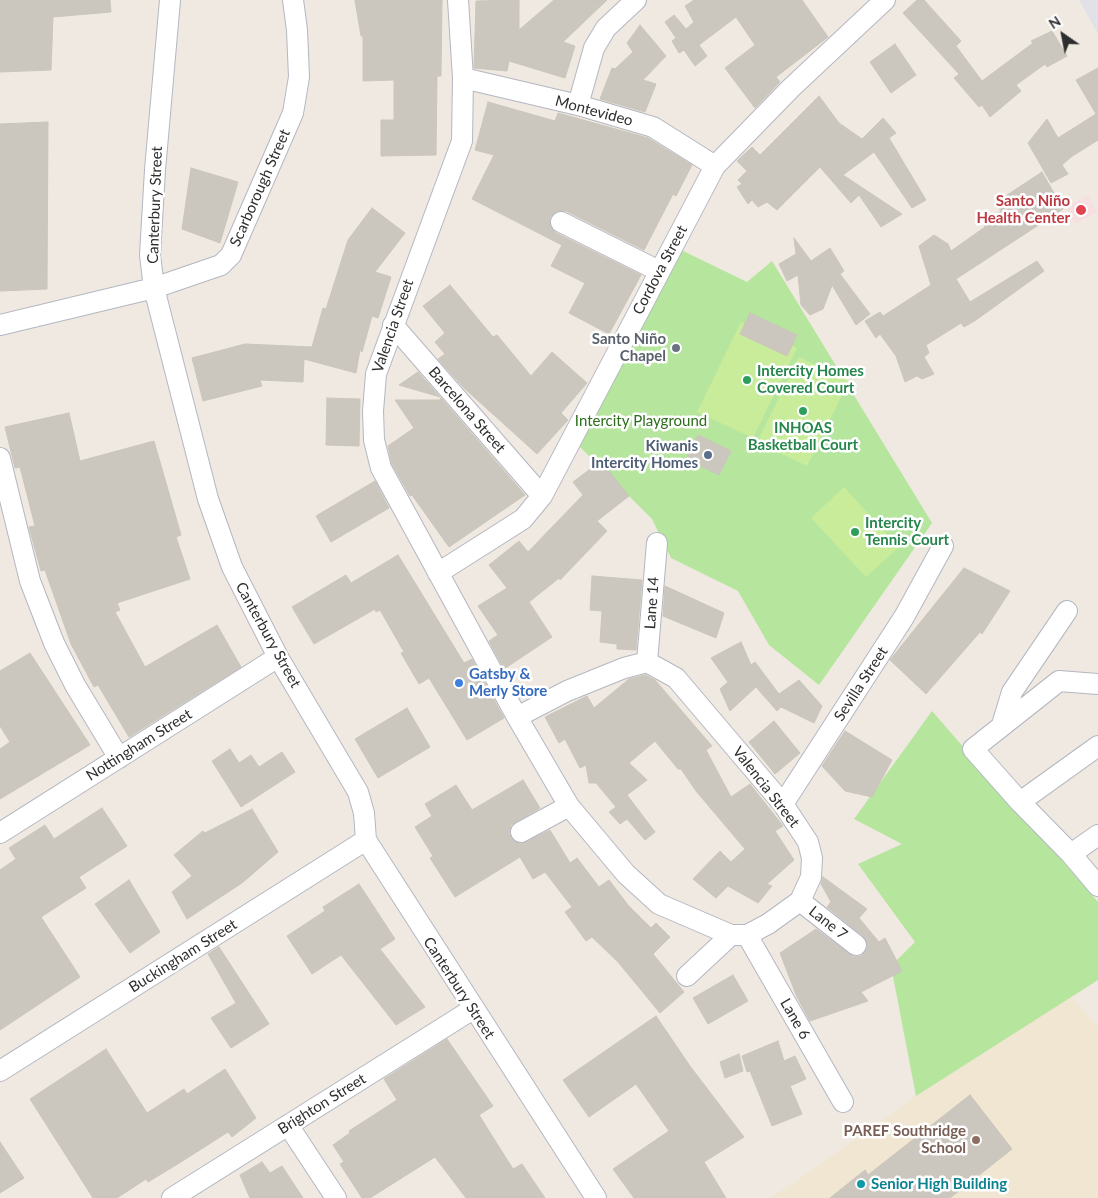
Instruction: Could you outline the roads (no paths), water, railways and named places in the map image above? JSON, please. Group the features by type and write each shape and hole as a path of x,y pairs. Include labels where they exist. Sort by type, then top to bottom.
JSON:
{"street":[{"name":"Canterbury Street","path":"170,0 154,170 150,255 154,288 208,499 232,568 278,657 358,792 364,813 366,840 472,1009 596,1198"},
{"name":"Scarborough Street","path":"0,325 154,288 221,265 231,255 293,113 299,77 297,30 293,0"},
{"name":"Valencia Street","path":"458,0 464,78 462,141 376,374 373,411 374,440 381,468 517,717 569,806 626,874 659,904 739,935 768,924 800,901 811,877 812,858 808,842 783,804 676,678 648,662"},
{"path":"578,105 594,48 606,28 636,0"},
{"name":"Cordova Street","path":"438,573 523,519 542,496 715,166 792,88 885,0"},
{"name":"Montevideo","path":"464,78 578,105 653,127 715,166"},
{"path":"561,222 659,271"},
{"name":"Barcelona Street","path":"393,325 542,496"},
{"path":"0,458 30,581 54,643 75,685 119,758"},
{"name":"Lane 14","path":"648,662 656,543"},
{"name":"Sevilla Street","path":"783,804 904,617 939,554"},
{"path":"1002,725 1012,692 1068,610"},
{"path":"1037,656 1059,680 1098,684"},
{"name":"Nottingham Street","path":"0,833 278,657"},
{"path":"517,717 567,691 624,668 648,662"},
{"path":"1059,680 973,749 1020,802 1072,854 1098,886"},
{"path":"1020,802 1098,746"},
{"path":"521,832 569,806"},
{"path":"1072,854 1098,836"},
{"name":"Buckingham Street","path":"0,1071 366,840"},
{"name":"Lane 7","path":"800,901 856,945"},
{"path":"687,976 739,935"},
{"name":"Lane 6","path":"739,935 843,1102"},
{"name":"Brighton Street","path":"172,1198 472,1009"},
{"path":"288,1125 336,1198"}],"place":[{"name":"Santo Niño Health Center","path":"1081,210"},
{"name":"Santo Niño Chapel","path":"676,348"},
{"name":"Intercity Homes Covered Court","path":"747,380"},
{"name":"INHOAS Basketball Court","path":"803,411"},
{"name":"Kiwanis Intercity Homes","path":"708,455"},
{"name":"Intercity Tennis Court","path":"855,532"},
{"name":"Gatsby & Merly Store","path":"459,683"},
{"name":"PAREF Southridge School","path":"976,1140"},
{"name":"Senior High Building","path":"861,1184"}],"park label":[{"name":"Intercity Playground","path":"641,421"}]}
